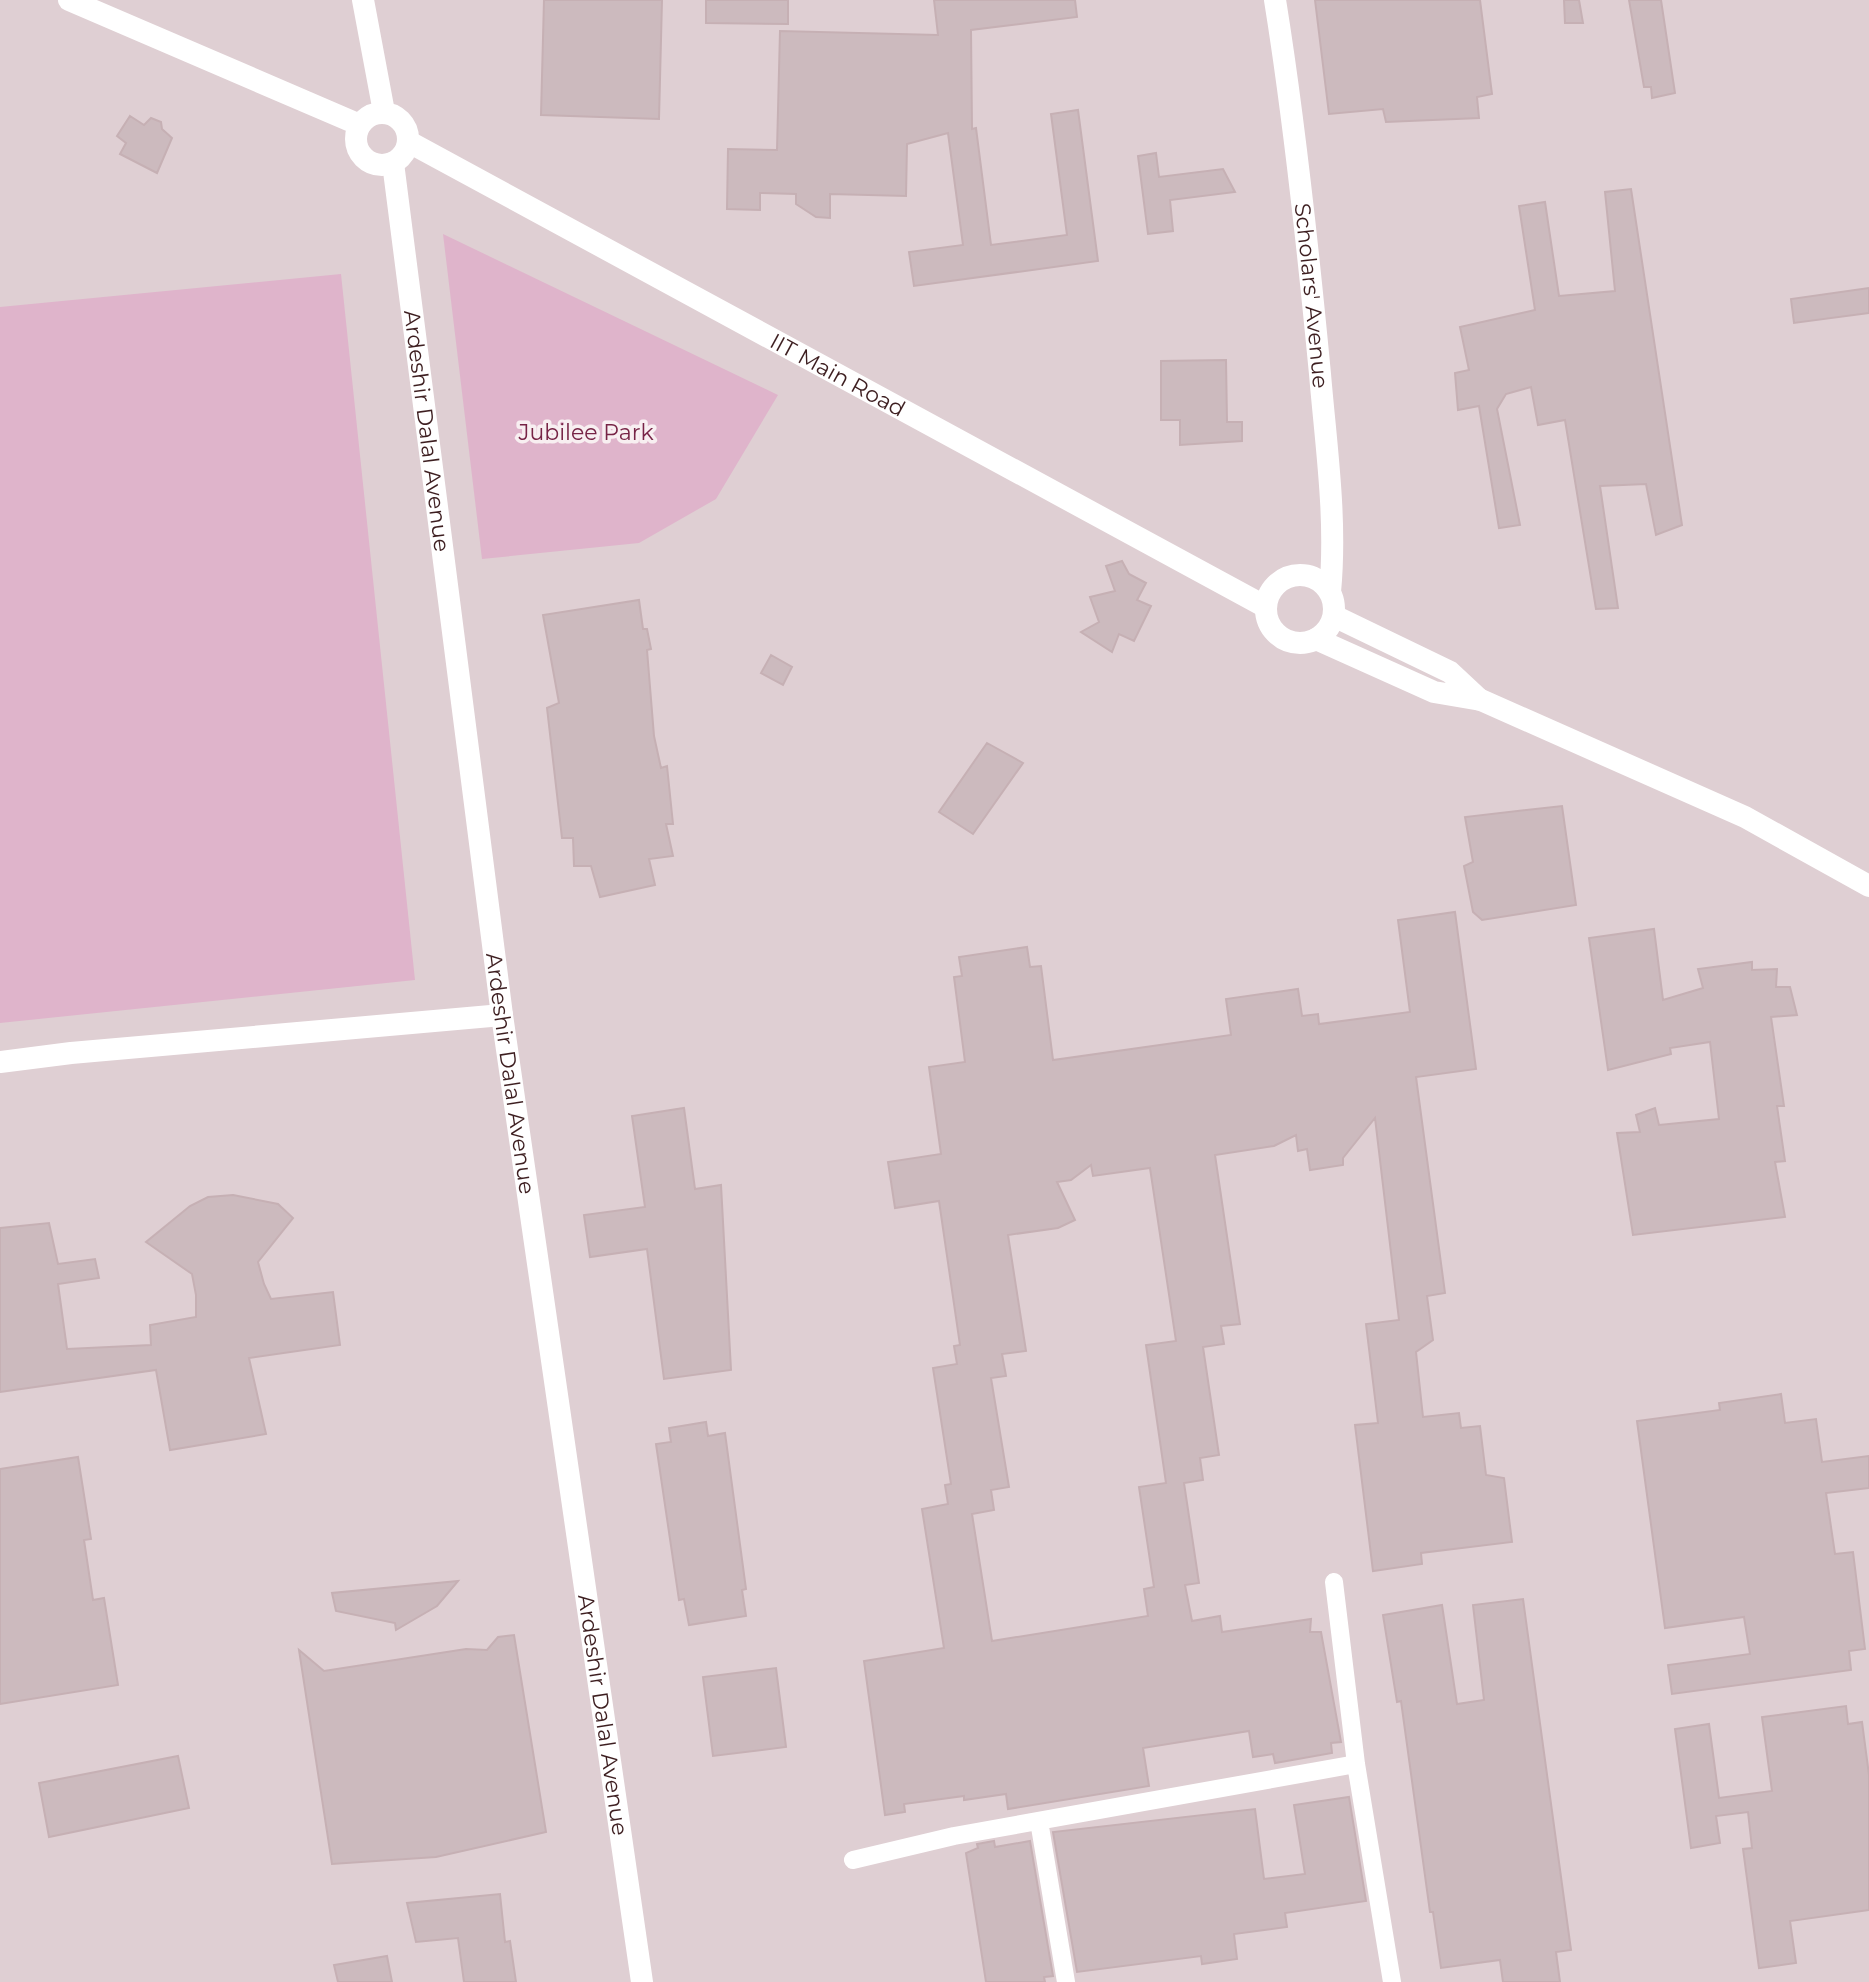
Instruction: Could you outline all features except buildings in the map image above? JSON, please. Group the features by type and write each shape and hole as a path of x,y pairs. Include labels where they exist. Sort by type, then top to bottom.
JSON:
{"street":[{"path":"69,0 360,125"},
{"path":"363,0 384,112"},
{"name":"Scholars' Avenue","path":"1275,0 1299,150 1311,278 1333,523 1330,592"},
{"path":"384,112 405,125 409,142 404,155 393,163 376,165 362,156 356,141 360,125 371,115 384,112"},
{"name":"IIT Main Road","path":"409,142 1266,607"},
{"name":"Ardeshir Dalal Avenue","path":"393,163 502,1015 642,1982"},
{"path":"1292,575 1314,577 1330,592 1334,616 1316,639 1297,643 1278,635 1267,617 1266,607 1274,587 1292,575"},
{"path":"1334,616 1450,672 1481,700"},
{"path":"1316,639 1434,692 1481,700 1745,817 1869,886"},
{"path":"0,1062 502,1015"},
{"path":"1334,1582 1356,1764 1392,1982"},
{"path":"853,1860 1039,1821 1356,1764"},
{"path":"1039,1821 1066,1982"}],"shaded area":[{"path":"0,0 1869,0 1869,1982 0,1982"}],"green space":[{"name":"Jubilee Park","path":"443,234 778,395 716,499 639,543 482,559"},
{"path":"341,274 415,980 0,1023 0,307"}]}
